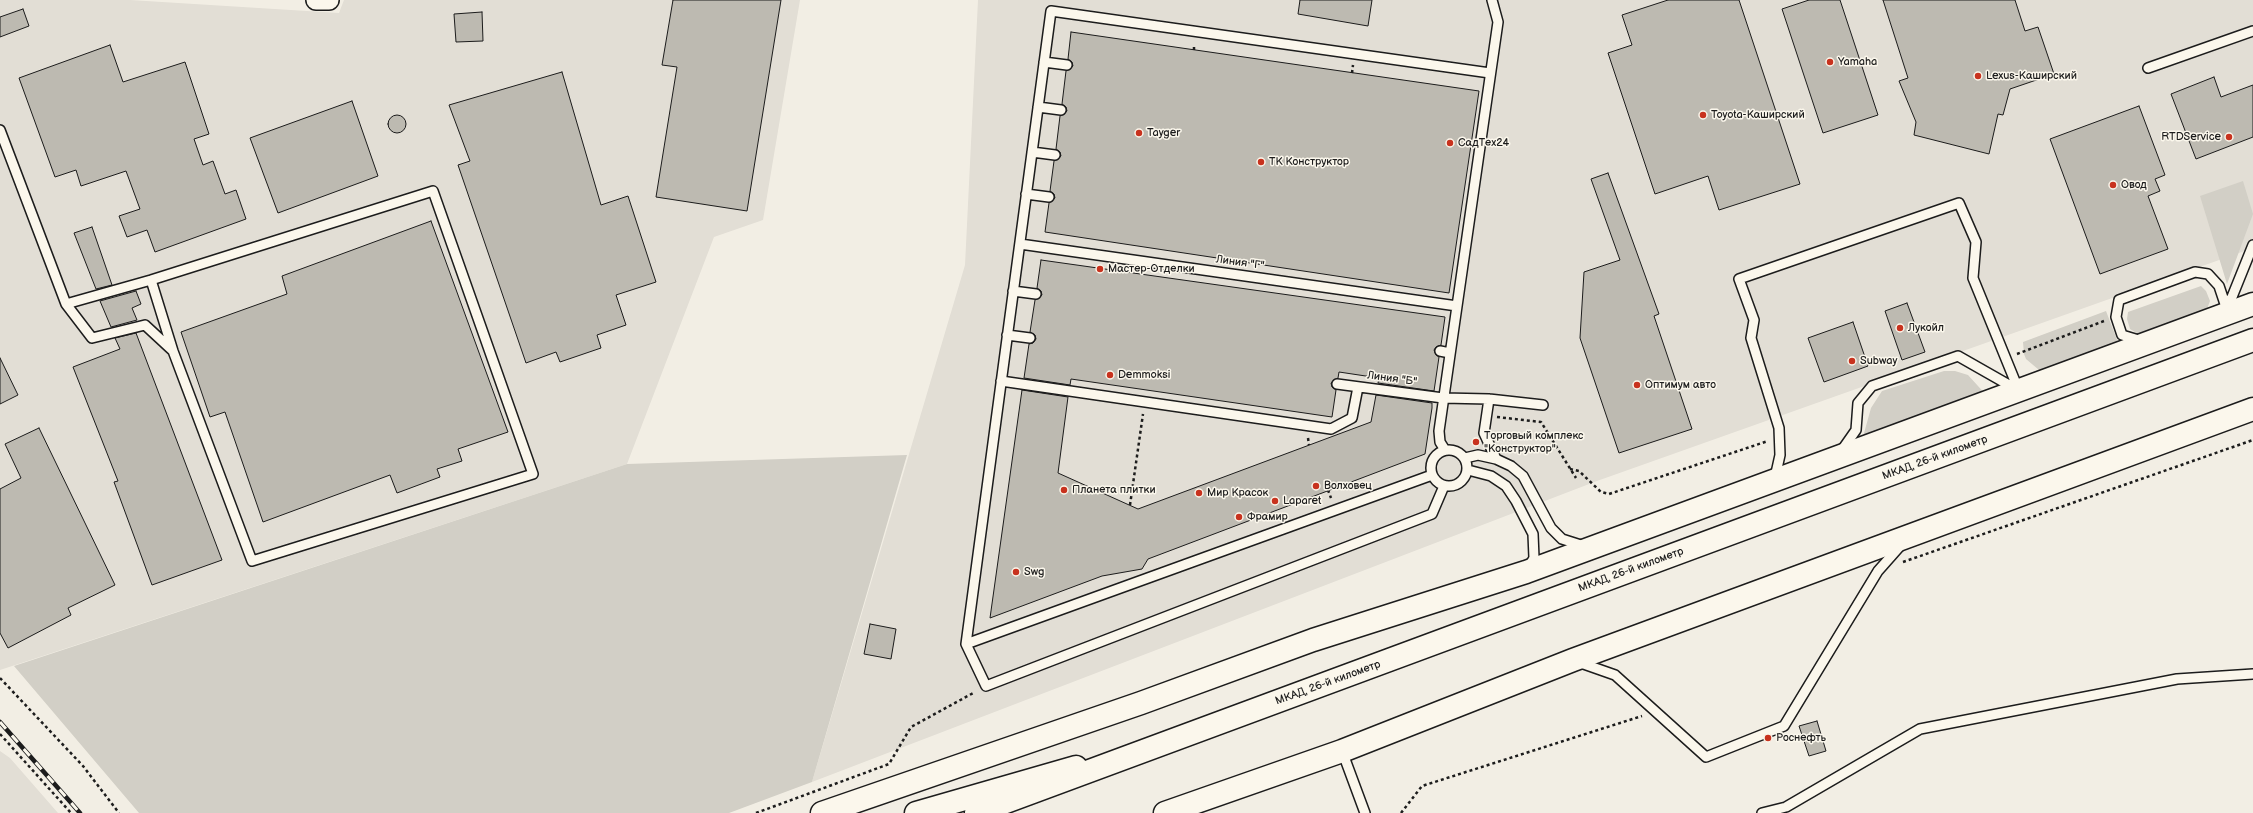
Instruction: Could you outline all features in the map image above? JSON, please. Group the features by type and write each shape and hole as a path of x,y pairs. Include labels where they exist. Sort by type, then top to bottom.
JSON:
{"main road":[{"path":"822,813 1141,703 1313,640 1526,572 2149,343 2222,312 2253,304"},
{"name":"МКАД, 26-й километр","path":"976,813 2253,340"},
{"path":"1166,813 1342,751 1573,660 2253,409"},
{"path":"916,813 1192,733"}],"street":[{"path":"316,0 329,0"}],"lane":[{"path":"1445,450 1440,442 1439,431 1457,306 1459,257 1470,215 1472,170 1478,123 1490,73 1498,22 1492,0"},
{"path":"1444,486 1432,514 986,686 966,644 1051,12 1490,73"},
{"path":"2148,68 2253,31"},
{"path":"1044,62 1067,65"},
{"path":"1038,107 1061,110"},
{"path":"0,130 66,304 92,338 145,325 173,352"},
{"path":"1032,152 1055,155"},
{"path":"66,304 150,280 433,191 532,474 252,561 173,352 150,280"},
{"path":"1026,194 1049,197"},
{"path":"1769,483 1776,473 1780,455 1780,437 1774,407 1751,338 1754,320 1738,279 1959,203 1976,242 1973,278 2007,358 2019,391 1958,356 1872,386 1858,403 1856,430 1844,449 1829,461"},
{"path":"1460,214 1470,215"},
{"name":"Линия \"Г\"","path":"1020,244 1457,306"},
{"path":"2222,312 2253,245"},
{"path":"2149,343 2122,334 2116,317 2119,300 2196,272 2208,274 2219,286 2222,312"},
{"path":"1013,291 1036,294"},
{"path":"1007,336 1030,338"},
{"path":"1440,351 1450,352"},
{"path":"1001,381 1331,429 1352,418 1358,387"},
{"name":"Линия \"Б\"","path":"1337,384 1443,398 1489,399 1542,405"},
{"path":"1489,399 1484,433 1496,459"},
{"path":"1445,450 1452,450 1465,458 1468,470 1464,480 1456,486 1444,486 1436,481 1432,475 1431,465 1433,459 1445,450"},
{"path":"1465,458 1478,455 1496,459 1511,466 1523,476 1551,528 1562,539 1579,546 1597,546"},
{"path":"1468,470 1491,476 1506,486 1516,501 1533,534 1534,558 1526,572"},
{"path":"966,644 1432,475"},
{"path":"1573,660 1615,675 1706,756 1784,726 1878,571 1910,535"},
{"path":"1762,813 1786,807 1920,729 2178,679 2253,674"},
{"path":"1342,751 1365,813"}],"path":[{"path":"2007,358 2116,317"},
{"path":"1130,505 1144,403"},
{"path":"1487,416 1542,422 1576,478"},
{"path":"1570,469 1579,471 1596,488 1609,494 1780,437"},
{"path":"1878,571 2253,440"},
{"path":"0,678 83,766 119,813"},
{"path":"756,813 889,764 911,727 986,686"},
{"path":"1401,813 1422,786 1656,711"},
{"path":"0,734 71,813"}],"shaded area":[{"path":"0,0 130,0 339,13 344,0 800,0 763,220 714,237 627,464 0,670"},
{"path":"978,0 2253,0 2253,248 1597,481 812,782 965,265"},
{"path":"2243,181 2253,214 2227,284 2200,196"},
{"path":"2201,286 2206,291 2210,301 2207,309 2140,335 2130,329 2127,319 2128,312"},
{"path":"2106,311 2119,345 2048,372 2039,370 2026,359 2023,342"},
{"path":"1944,371 1955,371 1968,375 1988,397 1861,444 1871,408 1882,391"},
{"path":"907,455 812,782 729,813 139,813 14,666 627,464"},
{"path":"0,751 10,758 58,813 0,813"}],"building":[{"path":"673,0 781,0 747,211 656,197 677,67 662,65"},
{"path":"1300,0 1372,0 1368,26 1298,14"},
{"name":"Toyota-Каширский","path":"1668,0 1739,0 1800,184 1719,210 1708,176 1655,194 1608,53 1632,45 1622,15"},
{"name":"Yamaha","path":"1809,0 1840,0 1878,115 1823,133 1782,9"},
{"name":"Lexus-Каширский","path":"1883,0 2015,0 2025,31 2038,27 2054,74 2010,89 2003,115 1998,114 1989,154 1914,135 1916,122 1899,81 1908,78"},
{"path":"23,9 29,26 0,37 0,17"},
{"path":"482,12 483,41 456,42 454,14"},
{"name":"ТК Конструктор","path":"1071,32 1479,91 1449,293 1045,232 1049,203 1055,198 1054,194 1050,191 1054,161 1061,156 1060,152 1056,149 1060,116 1067,111 1066,107 1062,104 1066,71 1073,66 1072,62 1068,59"},
{"path":"110,45 123,82 185,62 209,134 194,139 203,165 213,161 225,194 236,190 246,219 155,252 147,230 127,237 119,216 140,209 126,171 81,186 76,170 55,177 19,78"},
{"path":"562,72 601,205 628,196 656,282 616,295 626,325 597,335 601,348 560,362 556,352 526,363 458,165 470,161 449,105"},
{"path":"2214,77 2221,97 2253,85 2253,137 2196,159 2171,94"},
{"path":"352,101 378,176 278,213 250,138"},
{"name":"Овод","path":"2139,106 2165,175 2155,179 2160,191 2148,196 2168,249 2100,274 2050,139"},
{"path":"393,115 401,115 406,120 404,131 401,133 393,133 388,128 388,120"},
{"path":"1608,173 1659,314 1654,316 1692,429 1619,453 1580,338 1584,272 1620,260 1591,179"},
{"path":"431,221 508,432 458,449 462,461 437,469 440,477 397,493 390,475 263,522 225,412 210,417 181,332 287,294 282,276"},
{"path":"92,227 112,285 96,289 74,233"},
{"path":"1041,260 1445,317 1441,345 1436,347 1434,350 1436,355 1439,357 1434,391 1378,383 1379,378 1339,372 1338,378 1331,383 1332,387 1336,390 1332,417 1071,379 1070,385 1024,378 1029,344 1033,343 1036,339 1035,335 1030,332 1035,300 1042,295 1041,291 1037,288"},
{"path":"136,291 141,304 132,308 137,320 111,327 100,301"},
{"path":"1907,303 1925,352 1902,360 1885,311"},
{"path":"1853,322 1868,366 1824,382 1808,338"},
{"path":"136,333 222,560 152,585 114,482 118,481 73,367 120,349 115,338"},
{"path":"0,358 18,395 0,404"},
{"path":"1022,390 1068,397 1058,473 1138,509 1371,422 1376,395 1432,403 1432,408 1425,454 1148,559 1142,569 1102,576 990,618"},
{"path":"39,428 115,585 68,608 71,615 8,648 0,633 0,489 21,478 5,444"},
{"path":"870,624 896,629 891,659 864,654"},
{"path":"1817,721 1826,751 1809,756 1799,726"}],"railway":[{"path":"0,722 80,813"}],"place":[{"name":"Yamaha","path":"1830,62"},
{"name":"Lexus-Каширский","path":"1978,76"},
{"name":"Toyota-Каширский","path":"1703,115"},
{"name":"Tayger","path":"1139,133"},
{"name":"RTDService","path":"2229,137"},
{"name":"СадТех24","path":"1450,143"},
{"name":"ТК Конструктор","path":"1261,162"},
{"name":"Овод","path":"2113,185"},
{"name":"Мастер-Отделки","path":"1100,269"},
{"name":"Лукойл","path":"1900,328"},
{"name":"Subway","path":"1852,361"},
{"name":"Demmoksi","path":"1110,375"},
{"name":"Оптимум авто","path":"1637,385"},
{"name":"Торговый комплекс \"Конструктор\"","path":"1476,442"},
{"name":"Волховец","path":"1316,486"},
{"name":"Планета плитки","path":"1064,490"},
{"name":"Мир Красок","path":"1199,493"},
{"name":"Laparet","path":"1275,501"},
{"name":"Фрамир","path":"1239,517"},
{"name":"Swg","path":"1016,572"},
{"name":"Роснефть","path":"1768,738"}]}
